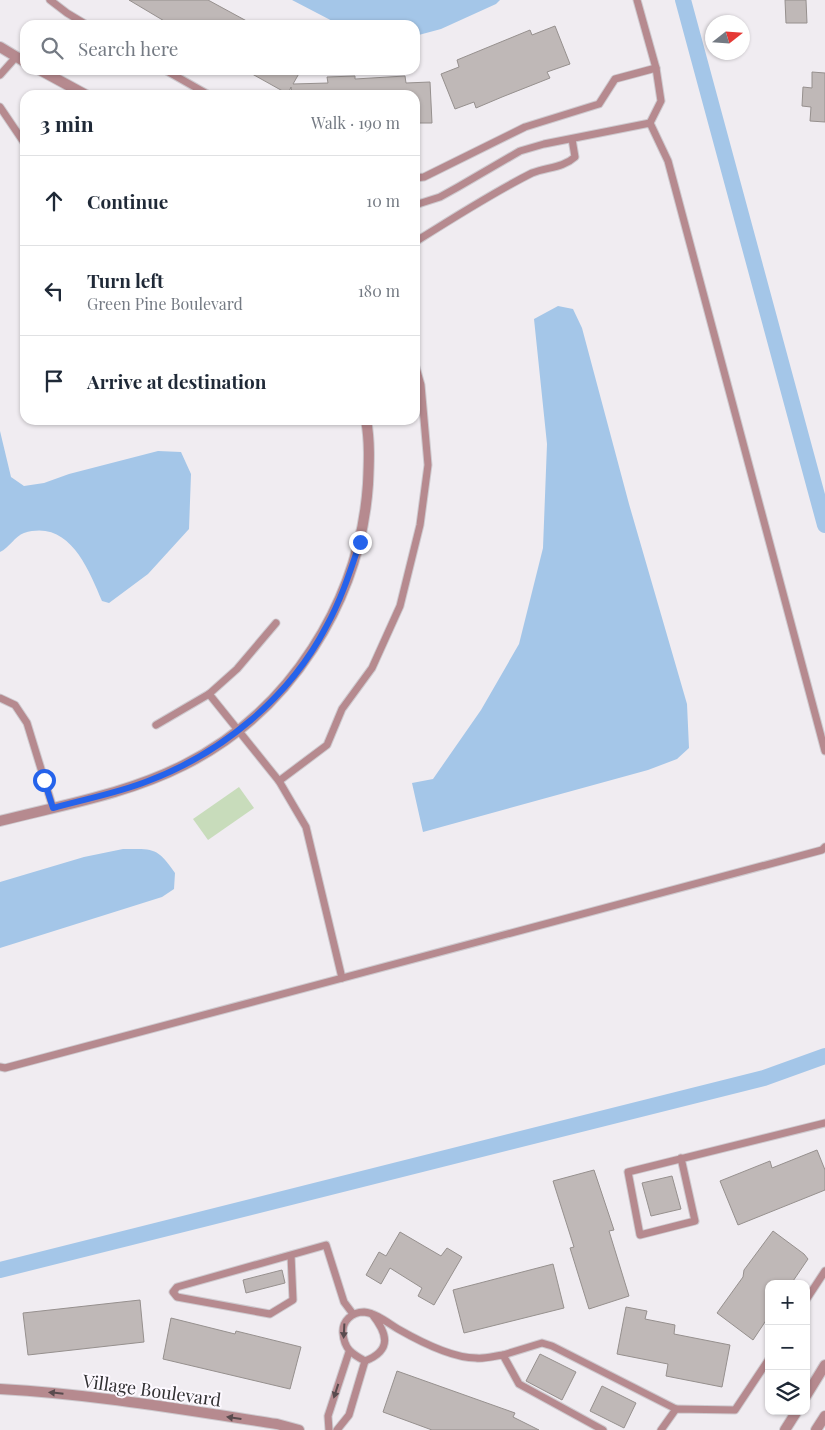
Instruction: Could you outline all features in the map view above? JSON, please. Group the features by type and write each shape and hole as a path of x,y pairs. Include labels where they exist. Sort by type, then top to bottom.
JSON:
{"street":[{"path":"0,47 20,59"},
{"path":"49,75 77,90"},
{"path":"0,821 124,789 185,765 238,730 279,693 304,662 326,628 343,592 360,542 366,503 369,463 366,425"},
{"path":"810,1389 825,1365"},
{"name":"Village Boulevard","path":"0,1389 112,1400 277,1424 299,1430"},
{"path":"786,1430 795,1415"},
{"path":"816,1430 825,1416"}],"lane":[{"path":"50,0 79,20"},
{"path":"637,0 656,68 661,101 650,123"},
{"path":"0,75 20,59"},
{"path":"420,177 525,127 599,104 615,79 656,68"},
{"path":"175,75 200,90"},
{"path":"0,107 20,137"},
{"path":"420,203 458,187 520,151 650,123"},
{"path":"650,123 668,161 825,751"},
{"path":"420,239 449,220 534,173 568,163 575,157 572,139"},
{"path":"279,781 327,745 342,709 372,668 400,606 420,525 428,465 420,382"},
{"path":"156,725 209,694 237,669 276,623"},
{"path":"209,694 279,781 306,827 342,978"},
{"path":"0,698 15,705 27,723 53,808"},
{"path":"0,1067 14,1066 825,848"},
{"path":"681,1158 695,1220 640,1235 628,1172 681,1158 825,1123"},
{"path":"290,1255 293,1300 270,1314 176,1297 173,1292 177,1287 290,1255 326,1246 344,1302 353,1314"},
{"path":"810,1294 825,1271"},
{"path":"365,1361 349,1352 342,1330 346,1320 353,1314 363,1312 372,1314 404,1332 447,1352 462,1356 477,1358 502,1355 530,1345 547,1344 676,1409 736,1410 765,1364"},
{"path":"337,1430 349,1415 365,1361 379,1353 385,1342 383,1328 372,1314"},
{"path":"329,1430 328,1416 349,1352"},
{"path":"502,1355 519,1384 603,1430"},
{"path":"661,1430 676,1409"}],"green space":[{"path":"239,787 254,808 208,840 193,819"}],"water":[{"path":"292,0 500,0 496,4 441,29 420,35 420,20 330,20"},
{"path":"558,306 573,309 582,328 629,504 687,704 689,748 677,759 648,770 423,832 412,783 433,779 481,710 519,644 543,548 547,444 534,319"},
{"path":"0,431 11,477 24,486 44,483 69,474 158,451 181,452 191,474 189,529 148,574 109,603 102,601 90,574 75,549 53,533 40,531 24,533 0,552"},
{"path":"123,849 142,849 159,854 175,873 174,889 162,897 0,948 0,882 84,857"}],"building":[{"path":"129,0 208,0 245,20 163,20"},
{"path":"785,0 806,0 807,23 786,23"},
{"path":"555,26 570,64 547,72 550,78 476,108 474,102 455,109 441,74 459,67 457,60 530,30 532,35"},
{"path":"812,72 825,73 825,122 810,121 811,107 802,106 803,87 812,88"},
{"path":"254,75 298,75 293,84 328,83 327,77 355,76 355,79 405,76 406,83 430,82 432,123 420,123 420,90 291,90 291,87 290,90 281,90"},
{"path":"817,1150 825,1170 825,1190 738,1225 720,1181 770,1161 772,1168"},
{"path":"594,1170 614,1230 609,1231 629,1296 589,1309 570,1248 574,1247 553,1181"},
{"path":"672,1176 681,1209 651,1216 642,1183"},
{"path":"773,1231 808,1259 794,1280 765,1280 765,1322 753,1340 717,1313 743,1277 744,1270"},
{"path":"400,1232 441,1256 447,1248 462,1257 434,1305 418,1296 422,1288 390,1268 381,1284 366,1275 379,1252 386,1256"},
{"path":"553,1264 564,1308 464,1333 453,1290"},
{"path":"282,1270 285,1283 246,1293 243,1280"},
{"path":"140,1300 144,1342 28,1355 23,1313"},
{"path":"626,1307 647,1311 645,1319 675,1325 674,1334 730,1345 722,1387 666,1376 668,1364 617,1354"},
{"path":"171,1318 235,1334 236,1331 301,1347 290,1389 163,1359"},
{"path":"540,1354 576,1372 562,1400 526,1381"},
{"path":"397,1371 515,1413 513,1417 539,1430 432,1430 383,1412"},
{"path":"602,1386 636,1403 624,1428 590,1411"}],"waterway":[{"path":"683,0 825,525"},
{"path":"0,1270 764,1078 825,1056"}],"route":[{"path":"44,780 53,808 124,789 185,765 219,744 251,720 279,693 304,662 326,628 348,580 360,542"}]}
